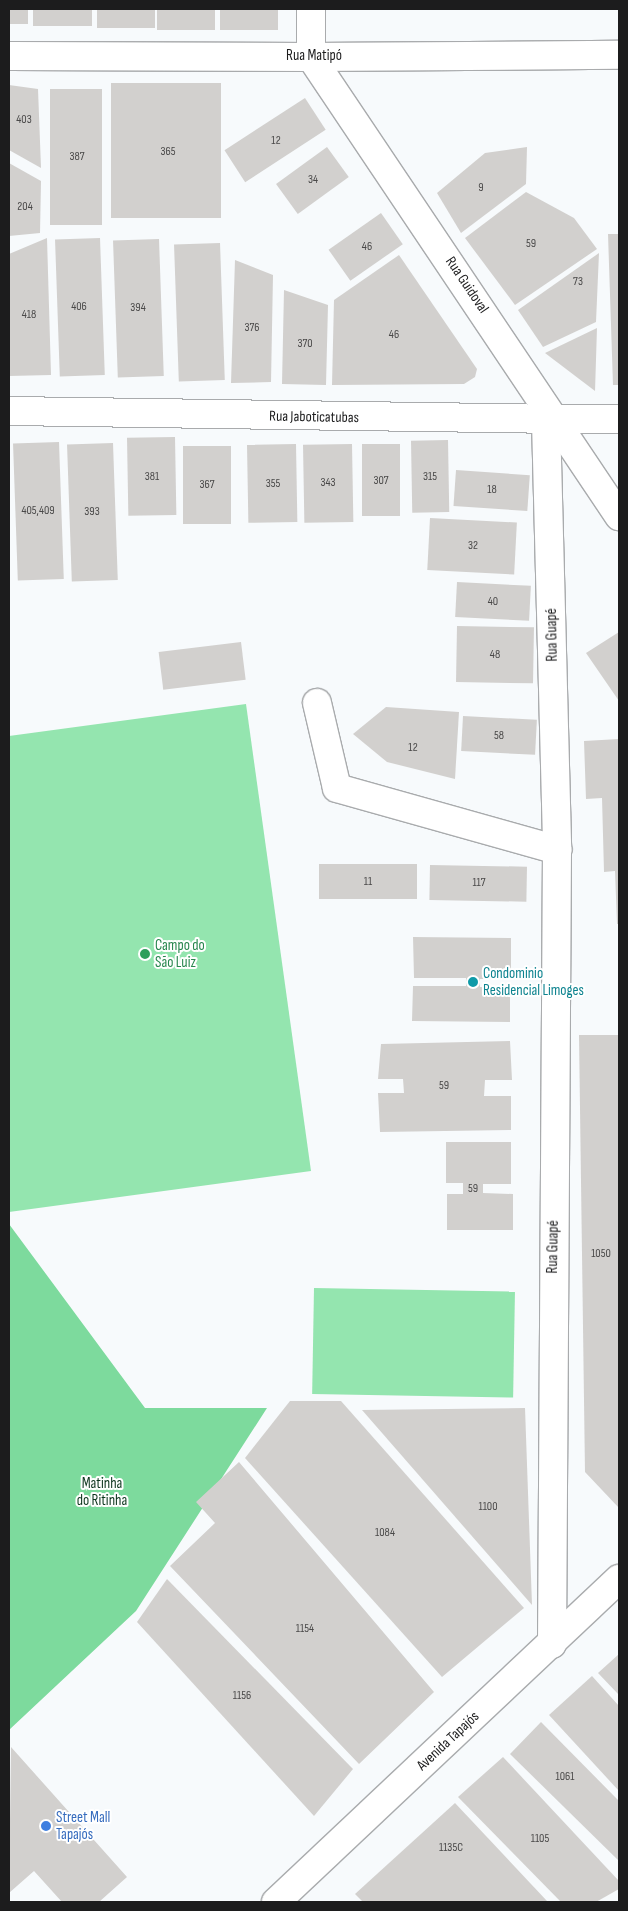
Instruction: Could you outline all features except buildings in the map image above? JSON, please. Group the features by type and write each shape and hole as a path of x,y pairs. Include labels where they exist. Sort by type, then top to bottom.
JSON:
{"street":[{"path":"311,9 311,57"},
{"name":"Rua Matipó","path":"9,56 619,55"},
{"name":"Rua Guidoval","path":"311,57 552,420 619,516"},
{"name":"Rua Jaboticatubas","path":"9,411 619,420"},
{"name":"Rua Guapé","path":"552,420 557,850 552,1644"},
{"path":"317,703 337,788 557,850"},
{"name":"Avenida Tapajós","path":"276,1902 619,1579"}],"green space":[{"name":"Campo do São Luiz","path":"246,704 311,1171 9,1212 9,736"},
{"name":"Matinha do Ritinha","path":"9,1224 145,1408 267,1408 136,1611 9,1730"},
{"path":"314,1288 515,1292 513,1397 312,1394"}],"place":[{"name":"Campo do São Luiz","path":"145,954"},
{"name":"Condominio Residencial Limoges","path":"473,982"},
{"name":"Street Mall Tapajós","path":"46,1826"}]}
